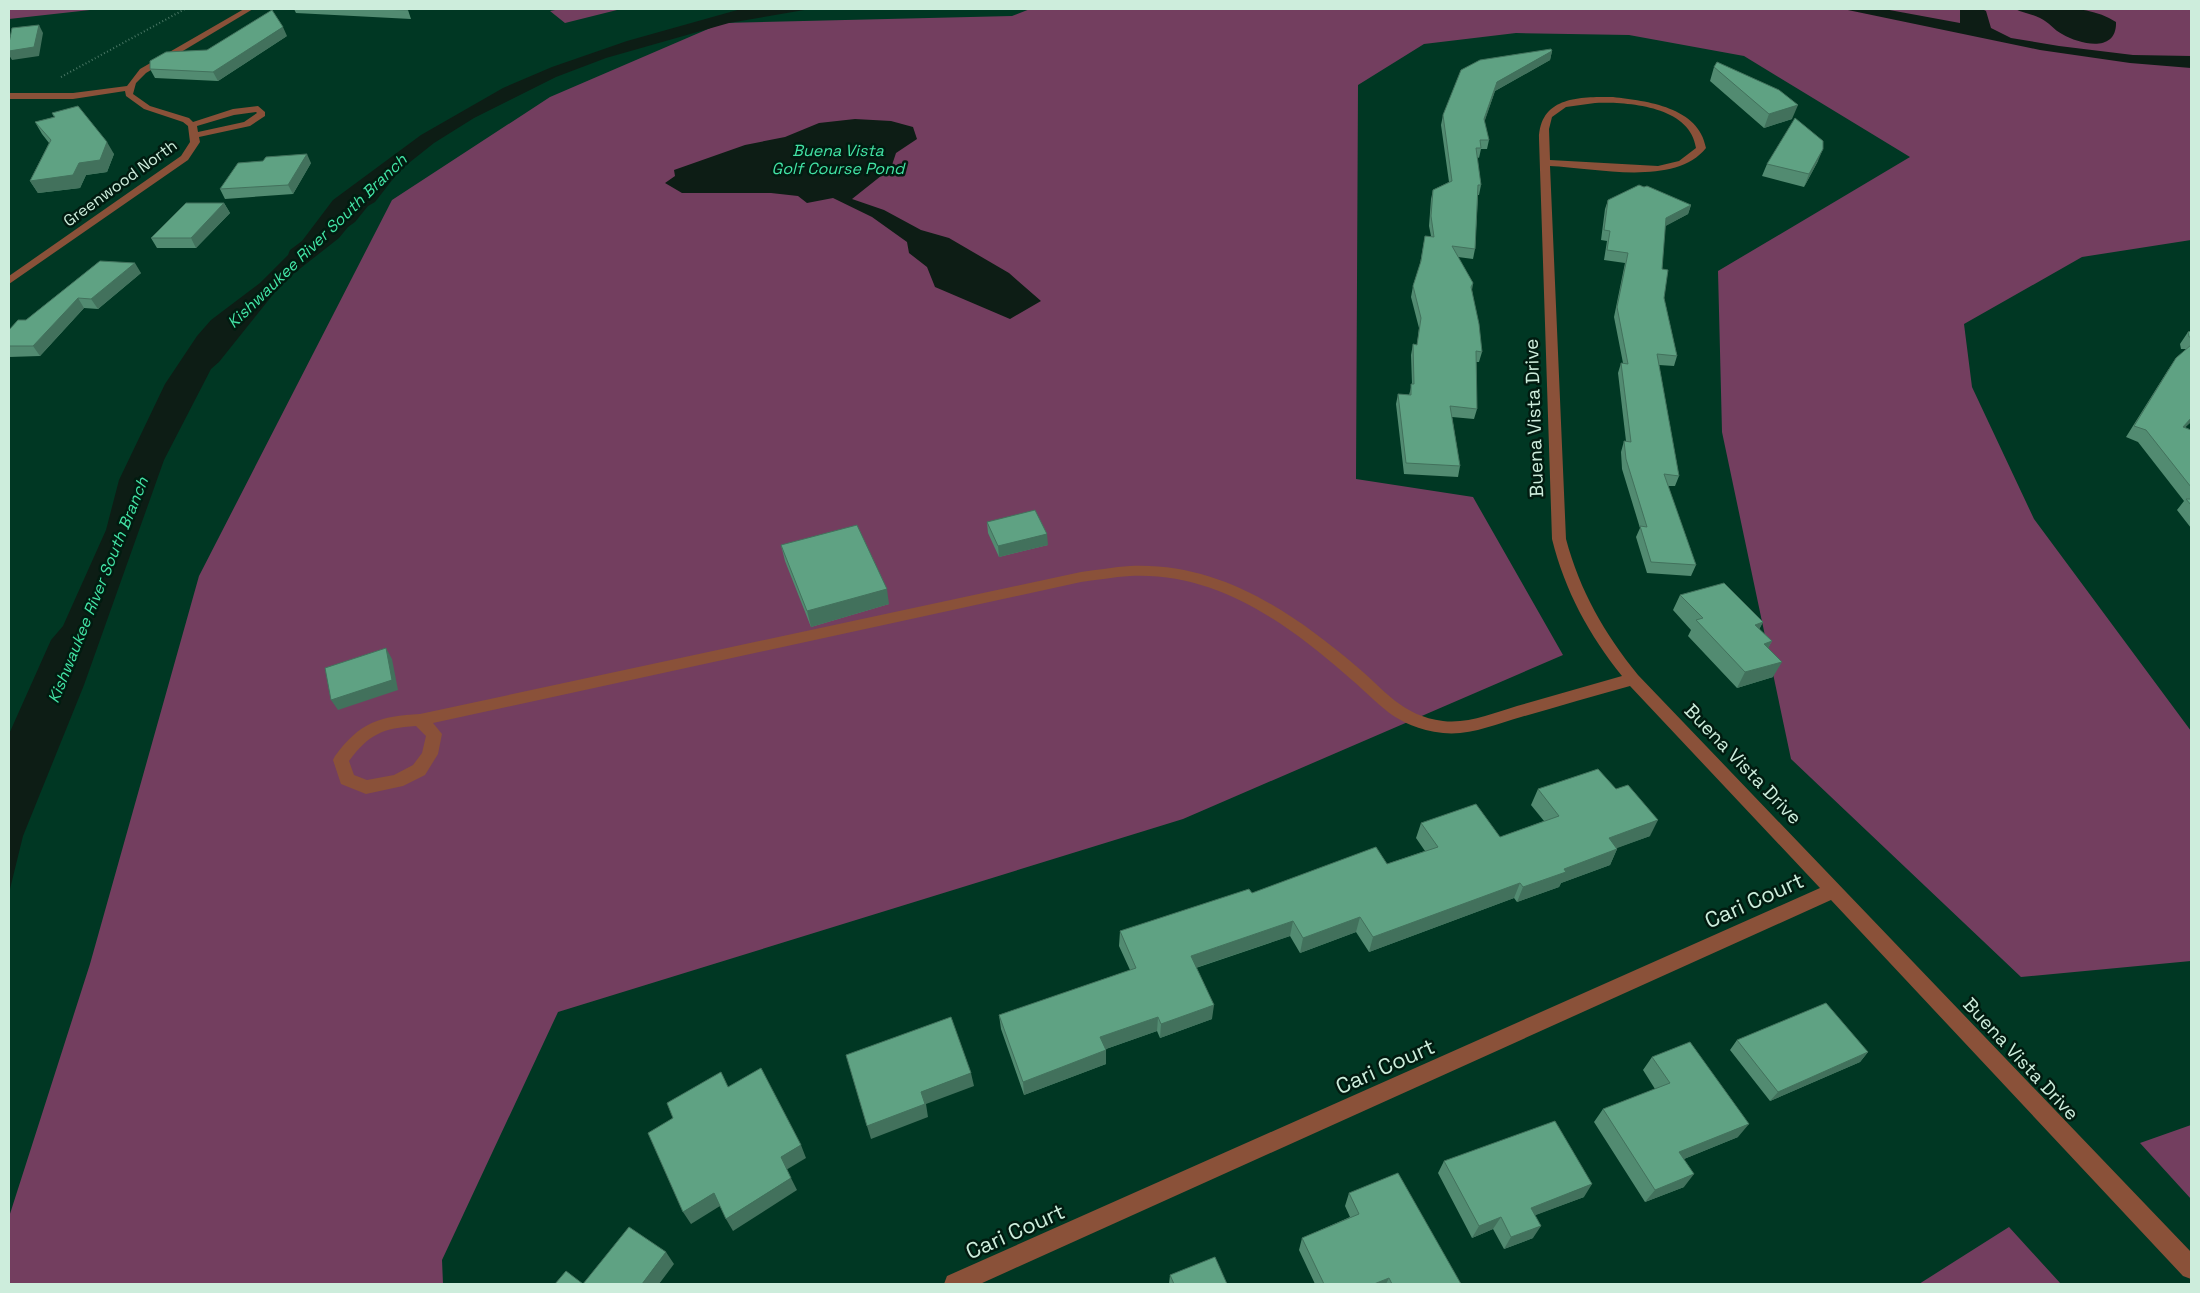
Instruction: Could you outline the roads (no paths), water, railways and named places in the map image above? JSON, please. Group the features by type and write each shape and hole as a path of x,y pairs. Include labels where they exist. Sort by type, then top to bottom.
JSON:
{"street":[{"path":"9,96 73,96 129,88 136,77 150,66 249,9"},
{"name":"Greenwood North","path":"9,281 174,166 192,149 195,136 192,125 177,116 140,104 129,94 129,88"},
{"name":"Buena Vista Drive","path":"1545,164 1628,169 1662,168 1689,160 1701,148 1702,141 1693,126 1660,108 1621,101 1583,101 1560,107 1547,117 1545,124 1545,164 1559,539 1566,571 1579,601 1612,653 1634,679 2191,1268"},
{"path":"192,125 244,109 258,109 262,114 255,121 247,124 195,136"},
{"path":"420,720 434,734 430,754 419,770 397,782 366,786 347,779 341,760 355,740 368,730 392,722 420,720 1081,577 1131,571 1183,575 1227,587 1278,613 1351,670 1395,710 1410,719 1444,727 1472,725 1634,679"},
{"name":"Cari Court","path":"955,1284 1834,890"}],"water":[{"path":"2067,8 2092,12 2116,22 2115,32 2111,38 2096,44 2079,41 2059,32 2040,18 2015,9"},
{"name":"Kishwaukee River South Branch","path":"741,9 810,9 729,23 606,58 556,77 474,118 434,143 400,170 375,202 368,206 339,238 283,282 219,362 211,369 164,460 84,685 23,836 9,893 9,734 51,640 63,626 106,530 119,480 165,384 197,336 211,320 260,283 288,255 290,250 302,241 333,200 421,135 503,88 552,67 627,41"},
{"path":"1843,9 1884,9 1960,23 1960,9 1982,9 1986,11 1991,28 2011,38 2133,55 2191,56 2191,68 2130,63 2040,50"},
{"name":"Buena Vista Golf Course Pond","path":"855,119 891,121 913,127 917,139 896,153 891,168 852,199 884,210 921,230 949,238 1009,273 1041,301 1010,319 935,287 927,267 909,253 907,242 872,217 833,198 807,203 798,196 771,193 682,193 665,183 675,176 674,170 745,145 785,137 819,123"}]}
